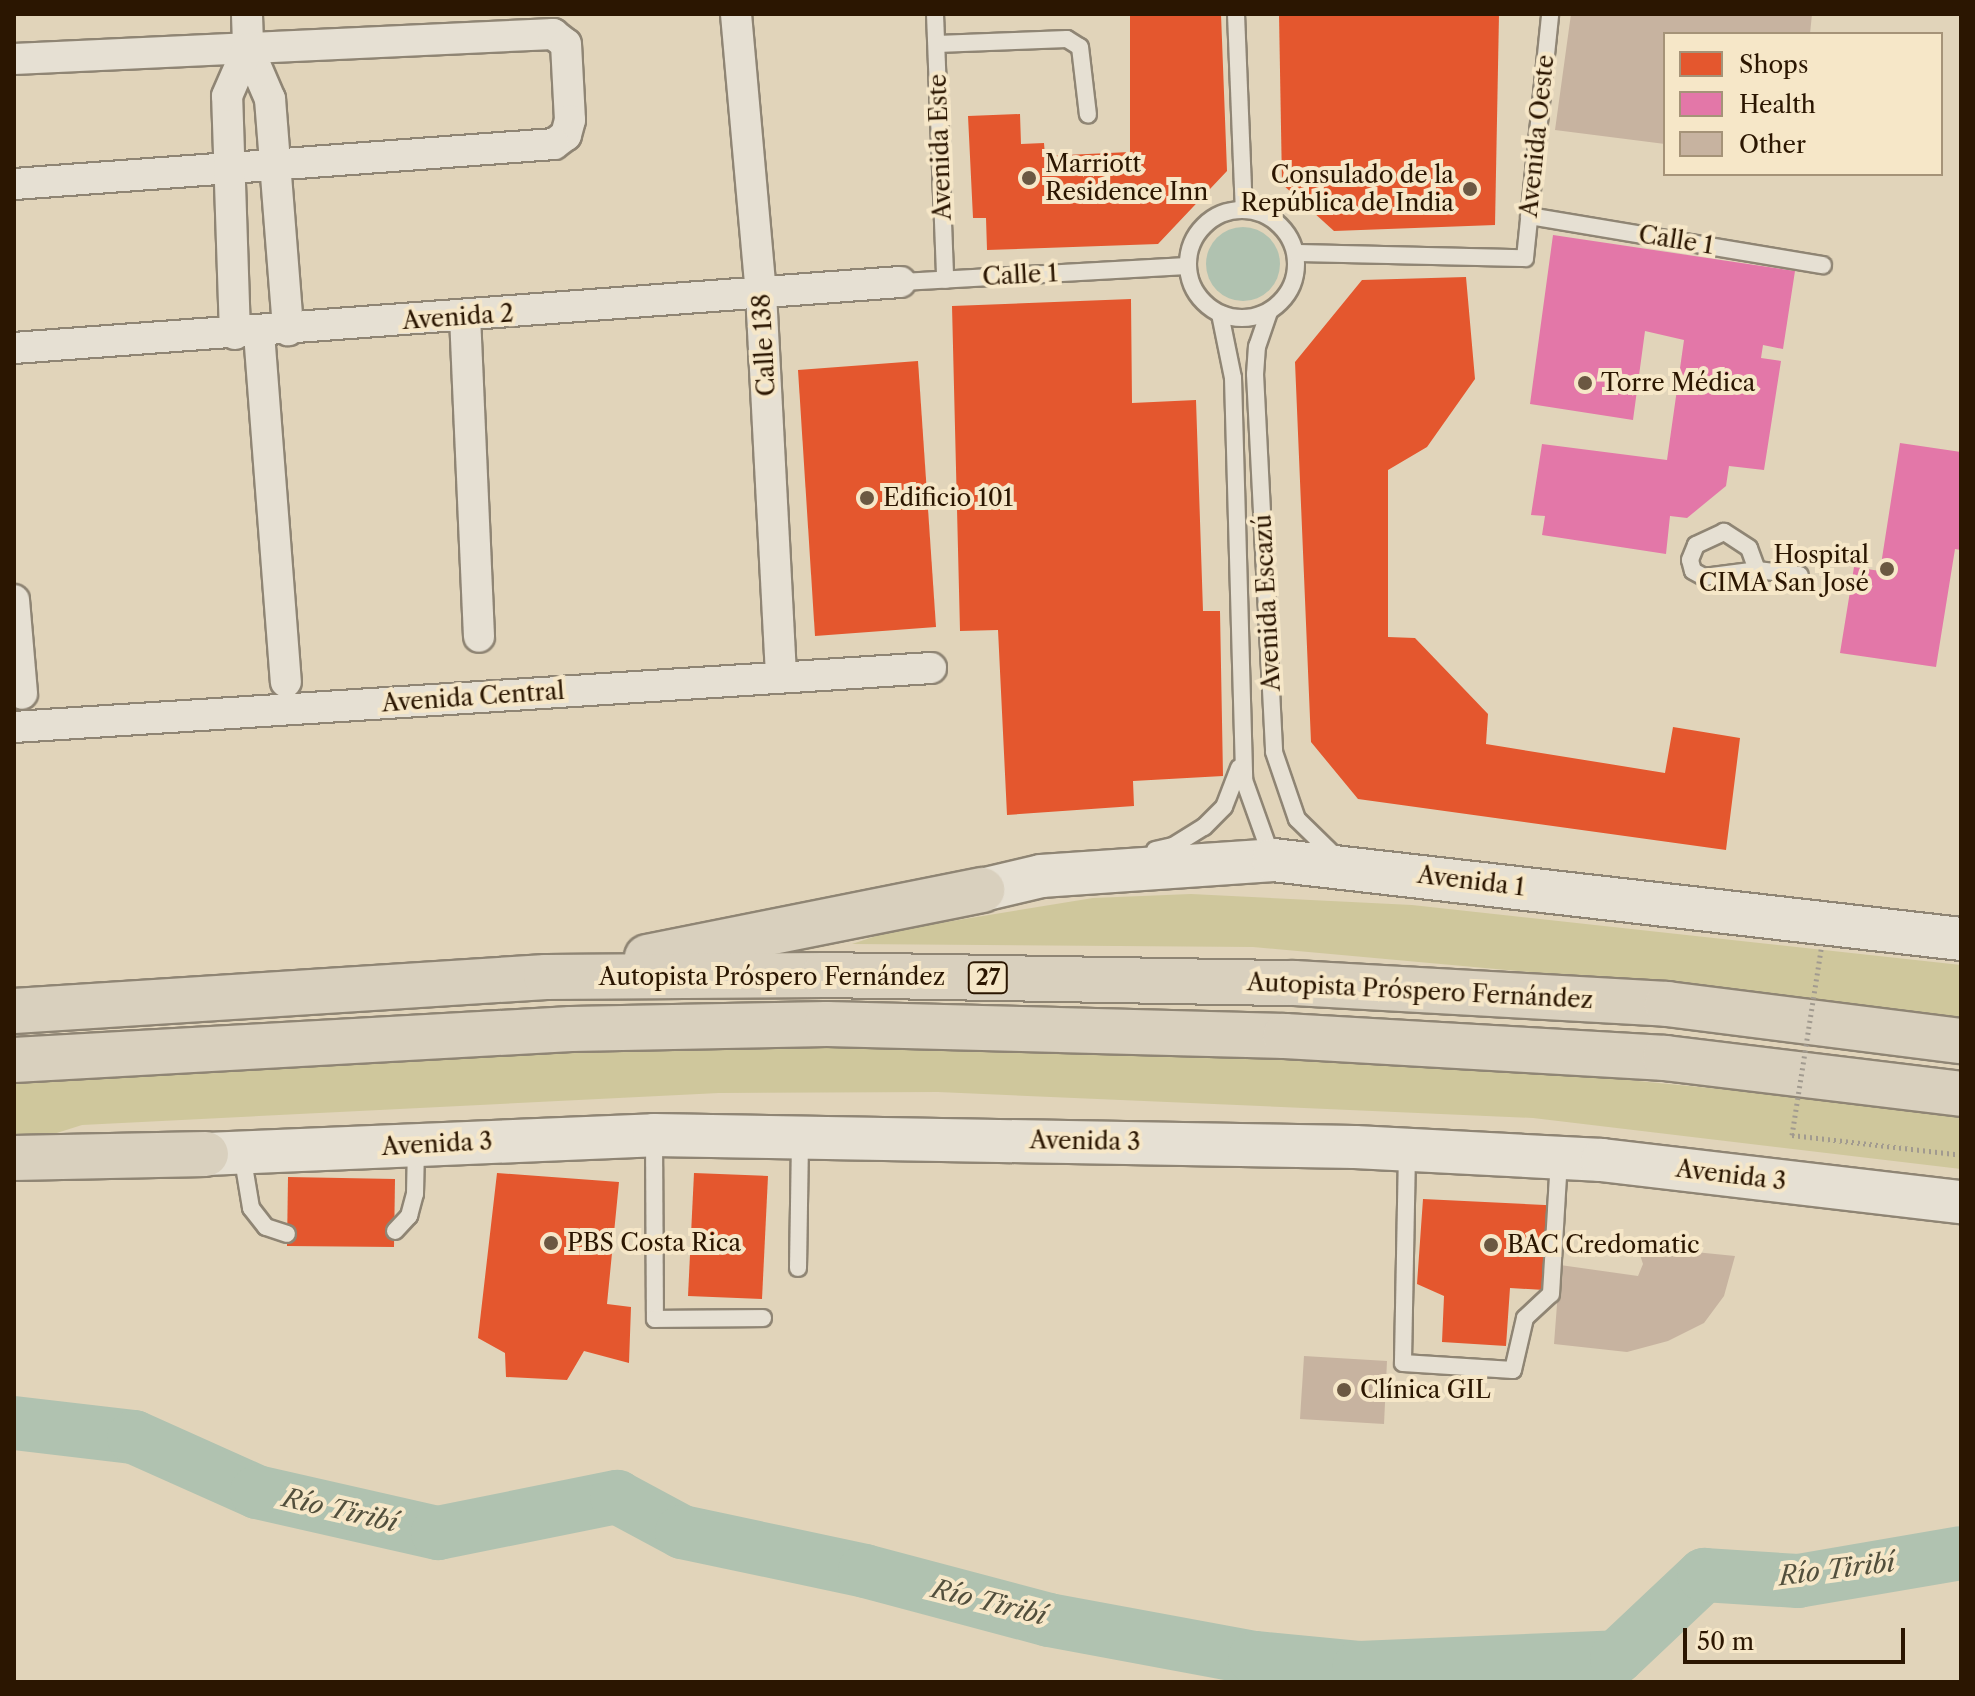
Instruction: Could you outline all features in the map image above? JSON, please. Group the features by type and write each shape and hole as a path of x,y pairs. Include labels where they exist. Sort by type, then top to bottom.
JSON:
{"highway":[{"path":"546,977 982,890"},
{"name":"Autopista Próspero Fernández","path":"14,1011 546,977 824,975 1294,983 1667,1004 1961,1041"},
{"name":"Autopista Próspero Fernández","path":"14,1060 571,1029 827,1024 1285,1036 1633,1056 1961,1094"},
{"path":"14,1158 224,1153"}],"street":[{"name":"Calle 138","path":"736,14 761,293 781,676"},
{"path":"247,15 248,48 270,99 276,165 261,332"},
{"path":"14,59 553,34 566,44 570,120 566,135 554,144 14,184"},
{"path":"248,48 227,96 226,168 261,332 286,682"},
{"name":"Avenida 2","path":"14,348 901,282"},
{"path":"465,316 479,637"},
{"path":"14,600 22,694"},
{"name":"Avenida Central","path":"14,727 931,668"},
{"name":"Avenida 1","path":"982,890 1041,876 1273,860 1961,939"},
{"name":"Avenida 3","path":"224,1153 654,1135 800,1134 1407,1150 1559,1158 1961,1202"}],"lane":[{"name":"Avenida Este","path":"935,14 945,280"},
{"path":"1236,14 1244,210"},
{"name":"Avenida Oeste","path":"1296,253 1525,258 1550,14"},
{"path":"937,44 1067,39 1080,47 1088,115"},
{"path":"1244,210 1277,222 1296,253 1292,287 1269,312 1237,319 1220,314 1197,295 1188,266 1189,251 1203,226 1229,211 1244,210"},
{"name":"Calle 1","path":"1529,216 1823,265"},
{"name":"Calle 1","path":"901,282 1188,266"},
{"name":"Avenida Escazú","path":"1269,312 1257,346 1255,374 1274,752 1297,819 1351,867"},
{"name":"Avenida Escazú","path":"1220,314 1233,378 1243,751 1250,808 1273,860"},
{"path":"1757,570 1800,575"},
{"name":"Avenida Escazú","path":"1041,876 1173,846 1204,827 1224,807 1243,751"},
{"path":"798,1268 800,1134"},
{"path":"654,1135 655,1319 763,1318"},
{"path":"395,1231 409,1216 415,1194 416,1145"},
{"path":"1407,1150 1403,1363 1513,1370 1525,1318 1551,1294 1559,1158"},
{"path":"224,1153 251,1208 266,1227 287,1234"}],"path":[{"path":"1822,944 1792,1135 1961,1155"}],"shaded area":[{"path":"1243,227 1257,230 1269,238 1277,250 1280,264 1277,278 1269,290 1257,298 1243,301 1229,298 1217,290 1209,278 1206,264 1209,250 1217,238 1229,230"},
{"path":"1191,894 1412,905 1961,965 1961,1018 1761,993 1253,947 852,944 891,931 1093,898"},
{"path":"720,1037 1384,1056 1961,1113 1961,1169 1533,1118 938,1092 719,1093 82,1125 41,1138 14,1139 14,1078"}],"building: Shops":[{"path":"1130,14 1221,14 1227,171 1158,244 987,250 986,218 973,218 968,116 1020,114 1021,144 1044,143 1045,156 1130,152"},
{"path":"1279,14 1499,14 1495,225 1334,231 1282,184"},
{"path":"1466,277 1475,379 1427,447 1388,470 1388,637 1415,638 1488,714 1486,744 1665,773 1673,727 1740,738 1726,850 1358,799 1311,742 1295,362 1362,280"},
{"path":"1131,299 1132,403 1196,400 1203,611 1220,611 1223,776 1133,781 1134,806 1007,815 998,630 960,631 952,306"},
{"name":"Edificio 101","path":"918,361 936,627 815,636 798,370"},
{"name":"PBS Costa Rica","path":"497,1173 619,1182 607,1304 631,1307 629,1363 584,1351 567,1380 506,1377 505,1353 478,1338"},
{"path":"694,1173 768,1176 762,1299 688,1296"},
{"path":"288,1177 395,1179 394,1247 287,1246"},
{"name":"BAC Credomatic","path":"1423,1199 1565,1206 1560,1291 1510,1288 1506,1346 1442,1342 1444,1296 1417,1284"}],"building: Health":[{"name":"Torre Médica","path":"1553,235 1795,271 1783,349 1763,345 1761,358 1781,361 1764,470 1729,466 1726,486 1687,518 1670,516 1666,554 1542,535 1545,516 1531,515 1542,444 1667,460 1684,340 1645,331 1633,420 1530,404"},
{"path":"1900,443 1961,452 1961,550 1955,549 1936,667 1840,653 1854,567 1880,571"}],"building: Other":[{"path":"1571,14 1812,14 1810,32 1663,32 1663,144 1555,130"},
{"path":"1660,1241 1676,1241 1675,1250 1735,1256 1724,1296 1704,1323 1668,1341 1627,1352 1554,1344 1560,1265 1638,1276 1643,1264 1639,1252 1659,1250"},
{"name":"Clínica GIL","path":"1304,1356 1387,1361 1384,1424 1300,1419"}],"waterway":[{"name":"Río Tiribí","path":"14,1423 134,1437 257,1492 438,1533 617,1497 682,1532 865,1571 1049,1620 1255,1658 1359,1668 1617,1657 1704,1575 1798,1581 1961,1553"}],"place":[{"name":"Marriott Residence Inn","path":"1029,178"},
{"name":"Consulado de la República de India","path":"1470,189"},
{"name":"Torre Médica","path":"1585,383"},
{"name":"Edificio 101","path":"867,498"},
{"name":"Hospital CIMA San José","path":"1887,569"},
{"name":"PBS Costa Rica","path":"551,1243"},
{"name":"BAC Credomatic","path":"1491,1245"},
{"name":"Clínica GIL","path":"1344,1390"}]}
